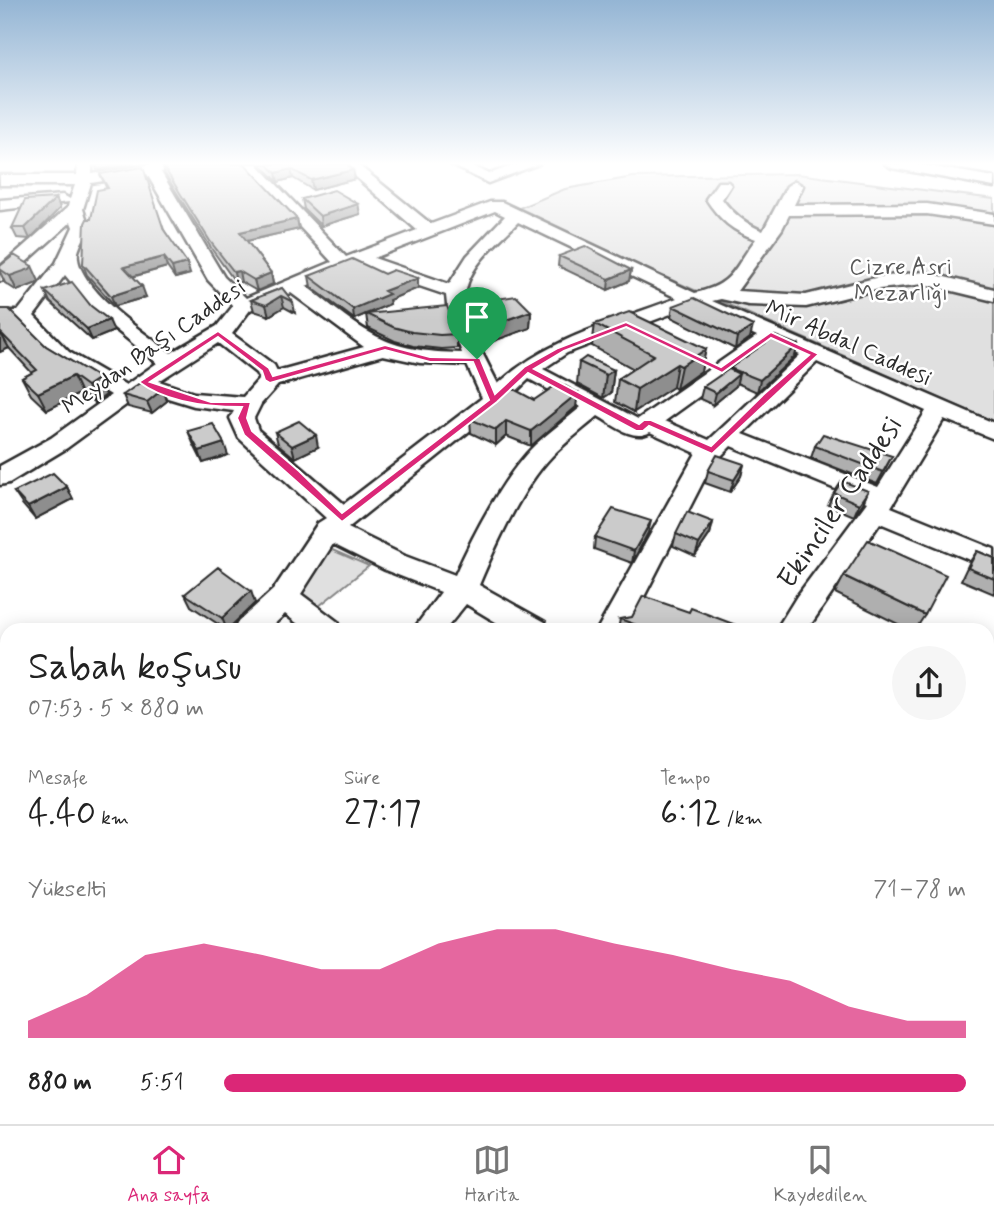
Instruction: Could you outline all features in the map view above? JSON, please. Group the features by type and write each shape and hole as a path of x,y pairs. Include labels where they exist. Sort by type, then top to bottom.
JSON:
{"street":[{"path":"0,276 8,262 62,216"},
{"path":"24,317 64,264 81,227 79,216"},
{"path":"180,216 217,280 243,306"},
{"path":"304,216 351,262 455,292"},
{"path":"411,216 430,232"},
{"name":"Meydan Başı Caddesi","path":"0,477 59,443 170,363 218,333 243,306 468,216"},
{"path":"494,400 460,326 455,292 464,272 514,216"},
{"name":"Mir Abdal Caddesi","path":"521,216 771,335 994,432"},
{"path":"727,216 742,229 766,237"},
{"path":"256,623 284,597 335,524 494,400 527,369 561,349 694,299 721,293 734,285 779,216"},
{"path":"69,251 73,274 105,312 170,363"},
{"path":"721,293 748,299 806,301 909,278 924,278 994,295"},
{"path":"293,285 367,340 385,348 430,359 477,359"},
{"path":"967,288 994,286"},
{"path":"0,317 24,317 62,356 135,388 166,392 210,405 248,404"},
{"path":"626,324 650,336"},
{"path":"218,333 266,370 270,380"},
{"path":"527,369 639,429 771,335"},
{"path":"385,348 270,380 253,395 248,404 242,418 247,433 295,473 335,524 395,564 463,589 522,623"},
{"path":"616,623 701,462 814,354"},
{"path":"698,359 722,371"},
{"path":"433,623 463,589 484,541 528,468 542,451 595,407"},
{"name":"Ekinciler Caddesi","path":"795,623 879,504 940,408"},
{"path":"648,422 720,443 879,504 994,560"},
{"path":"284,597 318,623"}],"green space":[{"name":"Cizre Asri Mezarlığı","path":"537,216 994,216 994,422 658,274"},
{"path":"330,549 369,566 319,606 300,594"}],"building":[{"path":"17,216 37,216 25,228 12,228"},
{"path":"92,216 159,216 164,230 187,263 172,267 164,257 124,267 142,286 111,296 83,264 85,223 87,219"},
{"path":"195,216 295,216 297,219 240,232 271,273 254,280 239,271 234,272"},
{"path":"585,246 631,270 609,279 559,256"},
{"path":"14,255 32,266 10,276 0,269 0,266"},
{"path":"352,259 384,274 393,270 418,278 384,291 389,294 353,309 309,276"},
{"path":"72,282 91,306 109,320 87,329 45,291"},
{"path":"282,288 293,302 281,296 266,305 251,300"},
{"path":"516,296 531,311 481,329 471,303"},
{"path":"694,298 753,326 737,337 673,306"},
{"path":"447,306 457,334 412,332 393,327 366,314"},
{"path":"0,309 9,309 46,346 99,378 87,386 73,376 38,393 22,378 37,370 0,332"},
{"path":"629,312 706,349 681,366 677,364 637,389 618,379 654,355 595,324"},
{"path":"775,336 798,345 760,380 730,368"},
{"path":"586,357 614,370 606,375 579,362"},
{"path":"729,369 739,374 716,393 703,387"},
{"path":"141,382 163,389 147,402 123,395"},
{"path":"559,383 578,393 531,431 506,421 496,430 470,419 510,387 534,400"},
{"path":"299,421 316,435 292,446 275,432"},
{"path":"213,424 224,443 199,451 188,431"},
{"path":"823,434 892,456 883,472 815,446"},
{"path":"717,455 744,464 734,480 708,471"},
{"path":"53,473 67,487 28,507 14,492"},
{"path":"842,481 868,491 859,504 834,493"},
{"path":"613,509 651,521 634,551 595,537"},
{"path":"687,512 713,522 699,544 676,534"},
{"path":"868,540 946,575 925,615 844,576"},
{"path":"977,551 994,558 994,579 968,568"},
{"path":"218,567 251,591 222,618 185,594"},
{"path":"643,596 689,612 691,608 731,623 631,623 620,619 632,617"}],"route":[{"path":"477,359 430,359 385,348 270,380 266,370 218,333 143,382 210,405 248,404 242,418 247,433 295,473 342,519 494,400 527,369 639,429 648,422 712,451 814,354 771,335 722,371 626,324 561,349 527,369 494,400 477,359"}]}
